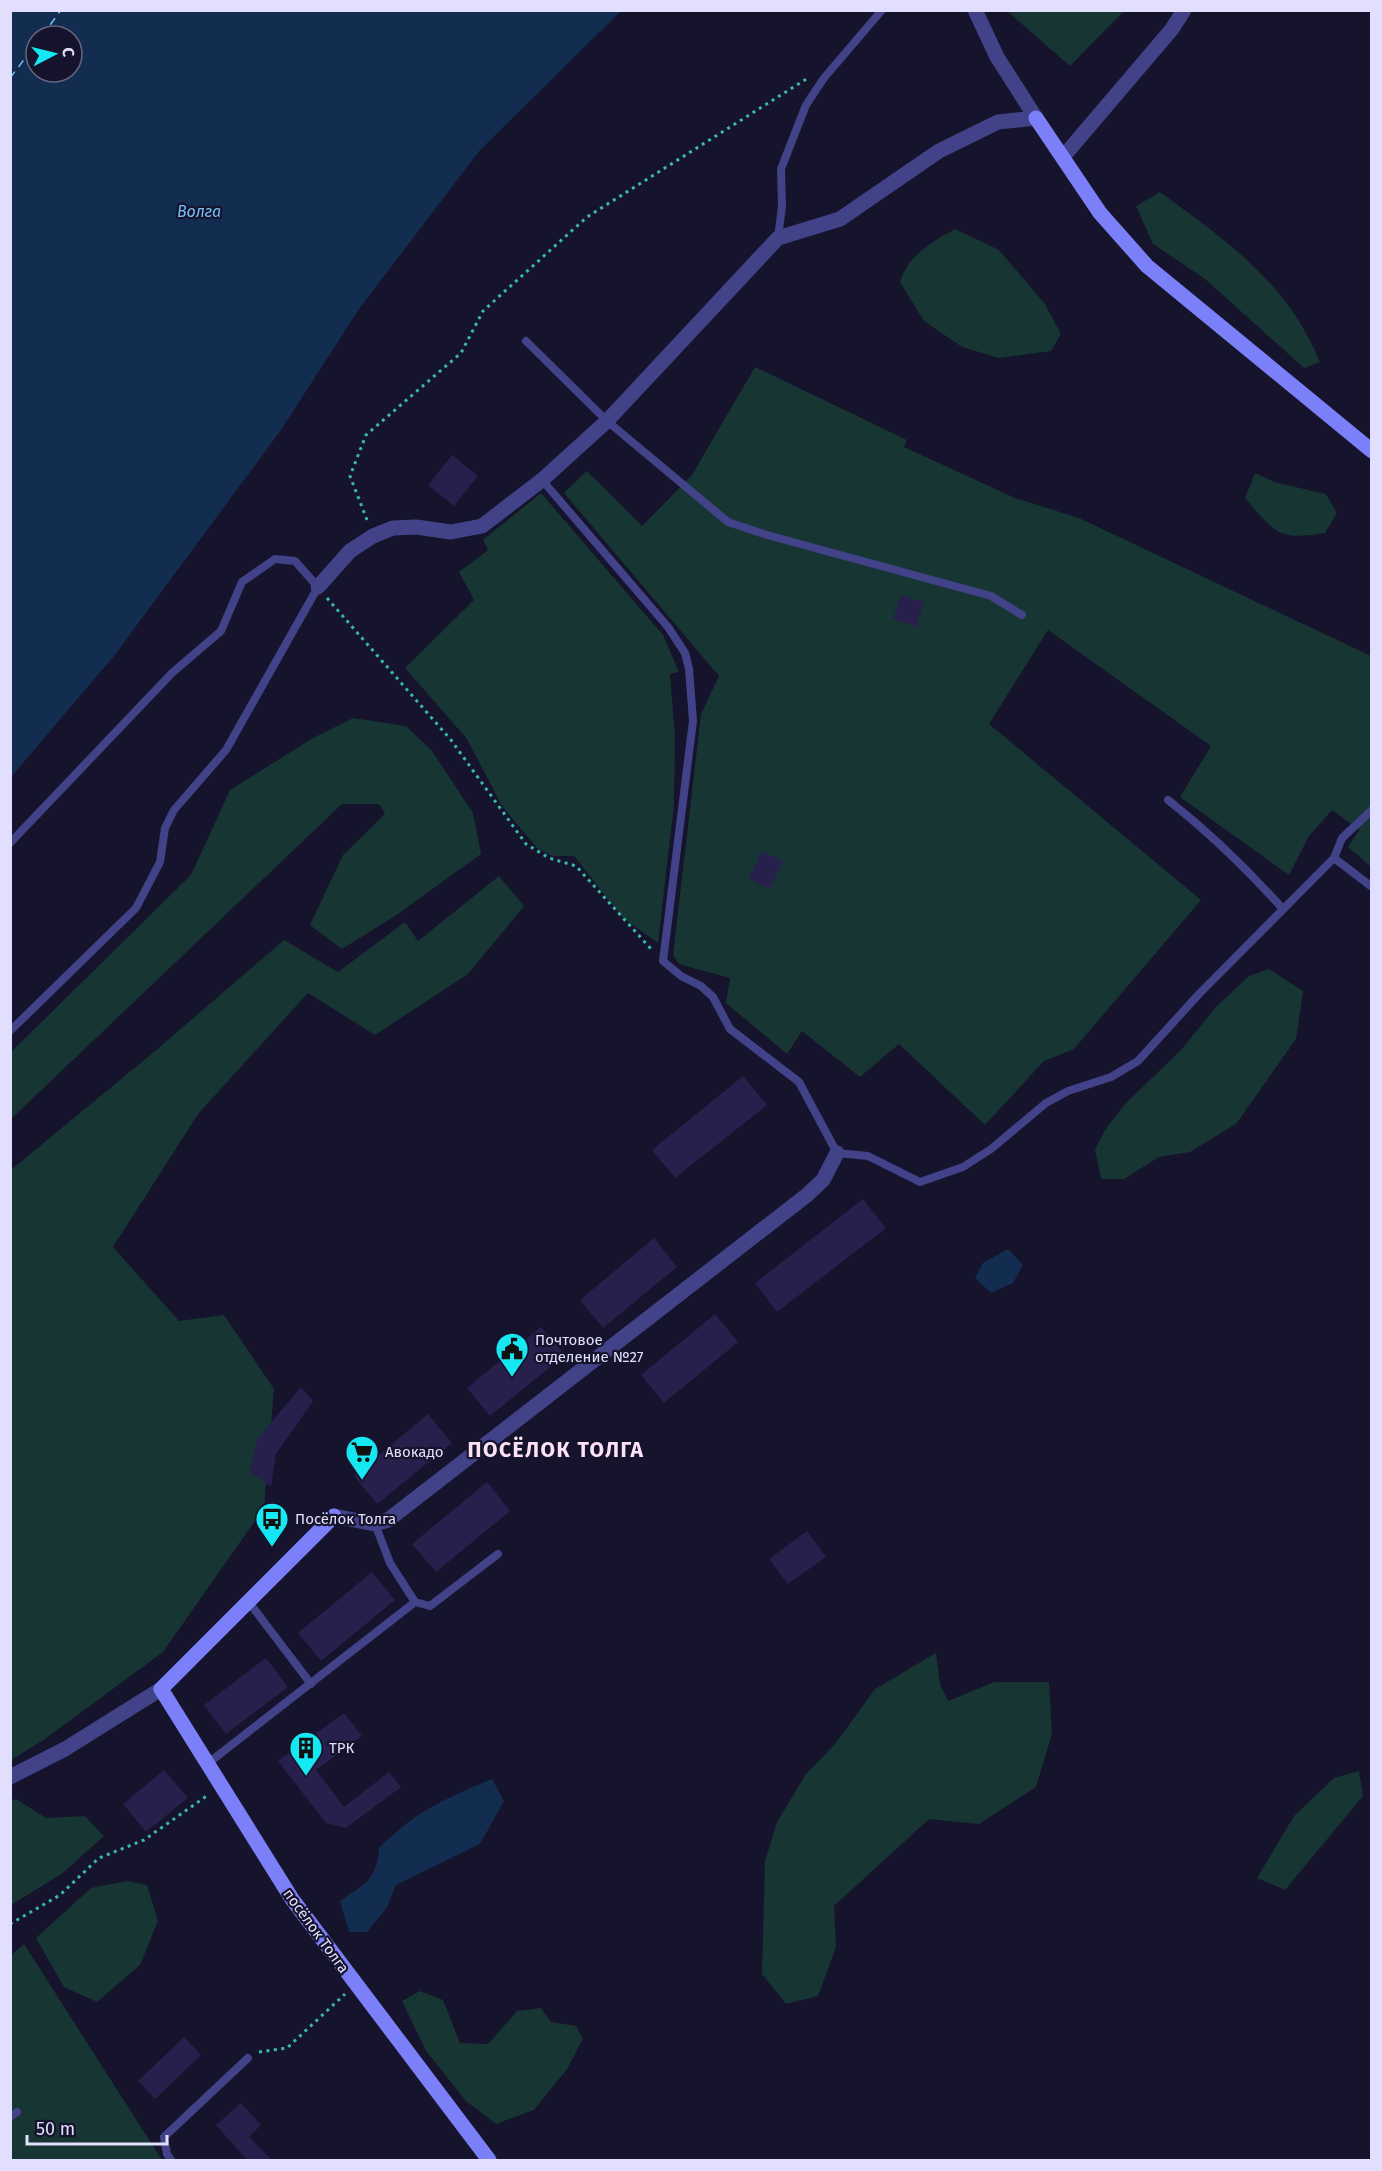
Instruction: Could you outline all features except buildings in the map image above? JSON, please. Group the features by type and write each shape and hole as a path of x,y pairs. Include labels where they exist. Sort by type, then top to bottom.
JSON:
{"street":[{"path":"975,10 997,57 1036,118 1100,213 1147,266 1371,451"},
{"path":"1063,157 1172,29 1184,10"},
{"path":"318,587 350,551 373,536 393,528 416,527 451,532 482,526 542,480 607,421 778,238 840,219 939,151 998,122 1036,118"},
{"path":"10,1777 65,1749 161,1689 334,1516 375,1524 388,1521 807,1195 823,1180 837,1154"},
{"name":"посёлок Толга","path":"161,1689 274,1873 355,1985 489,2160"}],"lane":[{"path":"778,238 782,207 781,169 806,105 830,71 882,10"},
{"path":"526,341 607,421 728,522 766,535 991,596 1022,615"},
{"path":"542,480 668,627 685,653 689,669 692,741 663,961 712,997 730,1029 799,1082 837,1154 868,1156 920,1182 963,1167 991,1149 1046,1103 1068,1090 1111,1077 1138,1061 1282,908 1334,858 1342,838 1371,810"},
{"path":"10,843 172,673 221,631 242,582 275,559 296,561 318,587 226,750 174,810 165,828 160,862 136,908 10,1031"},
{"path":"1168,800 1207,830 1241,862 1282,908"},
{"path":"1334,858 1371,887"},
{"path":"375,1524 390,1563 415,1602 430,1606 498,1554"},
{"path":"248,1601 311,1684"},
{"path":"207,1764 415,1602"},
{"path":"171,2160 167,2154 164,2137 248,2058"}],"path":[{"path":"373,536 350,476 366,435 461,353 483,311 587,217 803,79 830,71"},
{"path":"318,587 451,740 525,844 549,858 576,866 626,924 663,961"},
{"path":"10,1924 60,1895 99,1858 144,1840 220,1786"},
{"path":"248,2058 258,2052 270,2053 287,2048 355,1985"}],"green space":[{"path":"1007,11 1124,11 1070,66"},
{"path":"1160,192 1231,246 1273,286 1306,334 1320,362 1304,368 1205,279 1153,244 1136,206"},
{"path":"955,229 999,250 1045,304 1061,334 1051,351 999,358 962,347 924,321 900,282 909,264 922,250"},
{"path":"755,367 907,440 904,447 1015,498 1079,518 1371,656 1371,867 1348,847 1359,830 1332,810 1309,836 1289,875 1180,797 1211,746 1048,630 989,724 1201,900 1074,1049 1044,1061 985,1125 899,1044 860,1077 802,1031 787,1054 726,1003 730,978 679,964 673,955 701,714 719,676 564,493 587,471 642,526 692,475"},
{"path":"1255,473 1274,482 1326,494 1337,513 1325,533 1296,536 1278,531 1271,526 1245,498"},
{"path":"541,493 663,635 679,672 670,674 675,735 674,805 658,943 623,918 574,856 553,856 538,849 502,806 467,739 405,668 474,600 459,572 488,550 483,540"},
{"path":"353,718 406,726 432,751 473,813 481,854 395,916 342,949 310,925 343,855 385,814 379,804 342,804 11,1119 11,1052 191,875 230,790 313,738"},
{"path":"499,876 524,906 468,974 375,1035 308,993 198,1114 113,1247 179,1321 224,1315 274,1389 264,1508 163,1652 45,1739 11,1760 11,1170 284,940 338,972 405,922 418,941"},
{"path":"1269,969 1303,991 1296,1039 1236,1124 1190,1152 1159,1157 1124,1179 1101,1179 1095,1150 1105,1130 1124,1105 1180,1051 1217,1006 1249,976"},
{"path":"936,1653 940,1684 948,1701 994,1682 1049,1682 1052,1734 1036,1787 979,1824 929,1819 834,1906 836,1947 818,1996 786,2004 762,1974 765,1861 777,1822 806,1774 835,1744 875,1689"},
{"path":"1359,1771 1363,1796 1285,1890 1257,1878 1294,1816 1334,1778"},
{"path":"16,1799 46,1818 85,1816 104,1836 63,1873 11,1905 10,1801"},
{"path":"127,1881 147,1885 158,1921 140,1965 97,2002 64,1987 36,1938 91,1888"},
{"path":"24,1944 162,2160 11,2160 11,1955"},
{"path":"420,1991 443,2000 460,2043 488,2044 517,2011 541,2008 551,2022 576,2026 583,2039 567,2069 534,2110 496,2124 466,2101 426,2051 402,2001"}],"water":[{"name":"Волга","path":"11,10 621,11 480,150 359,309 281,430 114,656 11,777"},
{"path":"1008,1249 1023,1265 1013,1283 991,1293 975,1278 983,1263"},
{"path":"492,1779 504,1801 480,1844 396,1885 387,1907 367,1932 349,1932 340,1901 368,1880 376,1867 379,1848 392,1835 431,1807"}],"ferry route":[{"path":"51,24 61,10"},
{"path":"10,78 24,60"}],"place":[{"name":"Почтовое отделение №27","path":"512,1378"},
{"name":"Авокадо","path":"362,1481"},
{"name":"Посёлок Толга","path":"272,1548"},
{"name":"ТРК","path":"306,1777"}],"district":[{"name":"ПОСЁЛОК ТОЛГА","path":"556,1450"}]}
